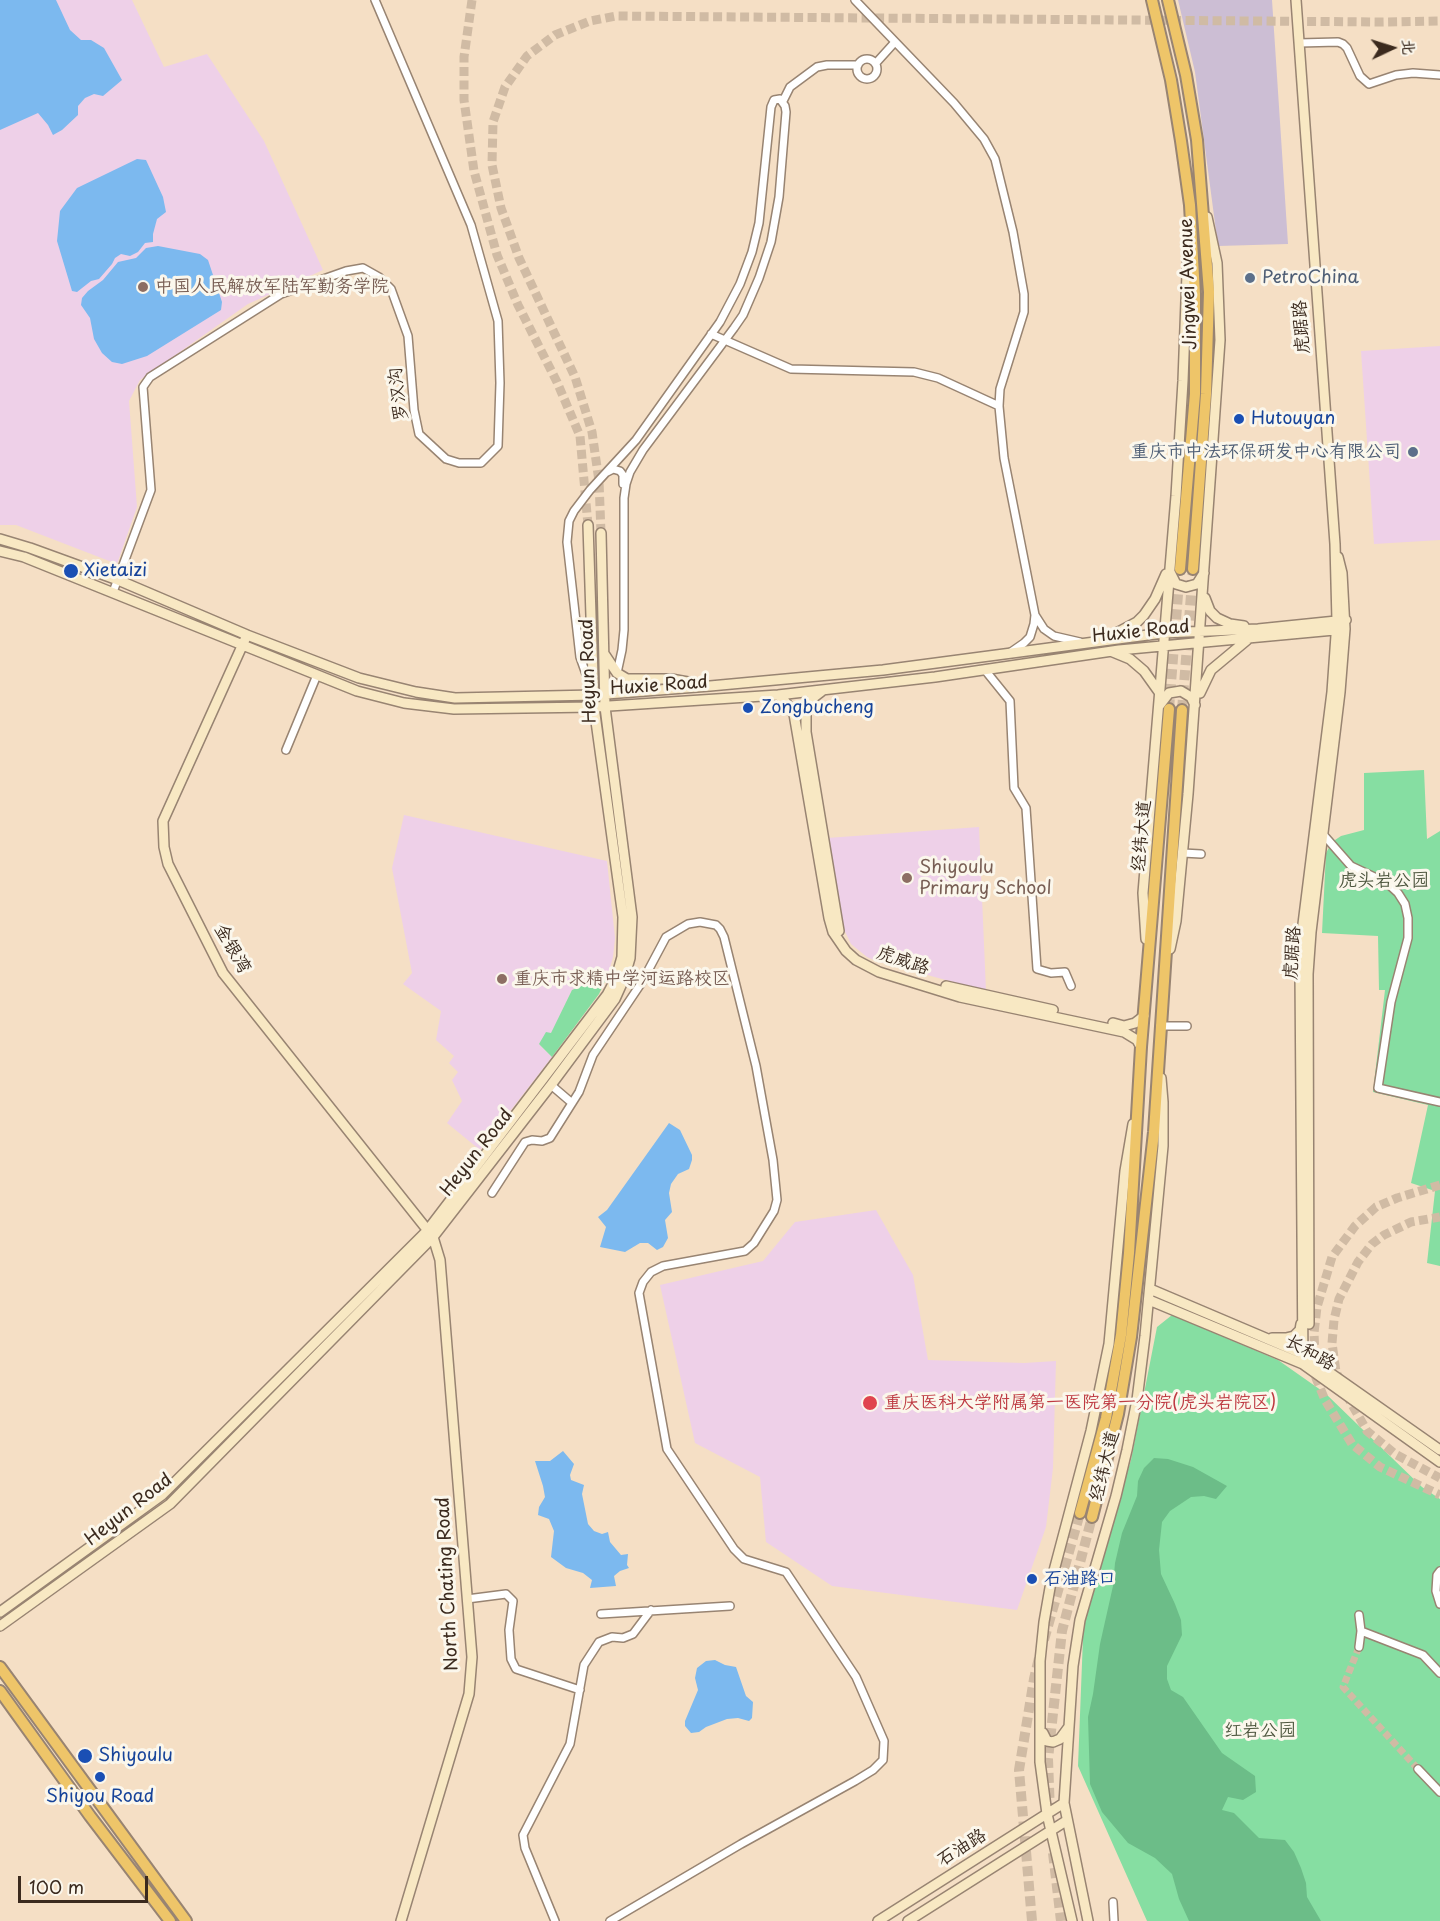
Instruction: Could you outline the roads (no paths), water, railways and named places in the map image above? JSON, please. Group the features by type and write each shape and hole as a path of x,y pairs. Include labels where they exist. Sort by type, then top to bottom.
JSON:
{"main road":[{"name":"Jingwei Avenue","path":"1152,0 1171,80 1190,206 1195,294 1195,394 1174,568"},
{"name":"Jingwei Avenue","path":"1168,0 1186,75 1197,140 1209,292 1206,394 1193,569"},
{"name":"虎踞路","path":"1296,0 1341,625 1340,692 1311,932 1308,985 1307,1361"},
{"path":"1163,978 1176,921 1183,853 1196,707 1219,364 1220,312 1217,263 1202,193"},
{"name":"Heyun Road","path":"1,1611 162,1495 430,1234 600,1005 616,978 622,957 623,917 594,707 588,525"},
{"name":"Heyun Road","path":"0,1626 170,1504 430,1234 551,1085 615,999 630,958 632,917 604,707 601,533"},
{"name":"Huxie Road","path":"0,539 118,580 247,635 359,678 416,692 455,698 594,695 710,686 883,670 1163,633 1341,625"},
{"name":"Huxie Road","path":"0,551 24,557 317,675 381,698 454,709 604,707 822,691 1111,651 1248,639 1341,625"},
{"path":"1174,568 1171,577 1176,584 1186,587 1197,584 1204,573"},
{"path":"1148,965 1143,893 1163,633 1174,568"},
{"path":"1103,640 1137,622 1144,615 1174,568"},
{"path":"1204,594 1210,611 1217,618 1230,624 1258,629"},
{"name":"虎踞路","path":"1307,1361 1303,1313 1299,1017 1301,953 1341,625"},
{"name":"金银湾","path":"247,635 163,821 164,847 168,864 223,973 430,1234"},
{"path":"1196,707 1201,689 1211,670 1248,639"},
{"path":"1111,651 1130,658 1144,671 1159,692"},
{"path":"604,652 616,674 627,679 671,679 710,686"},
{"name":"虎威路","path":"822,691 809,701 806,707 806,732 835,917 838,930 851,948 869,962 956,989 1124,1026 1135,1023 1144,1016"},
{"path":"1158,708 1169,693 1182,691 1191,697 1196,707"},
{"name":"虎威路","path":"778,695 794,714 829,918 838,942 846,951 856,960 879,972 960,997 1124,1032 1132,1035 1141,1047"},
{"name":"经纬大道","path":"1080,1513 1106,1418 1121,1335 1136,1170 1141,1047 1169,709"},
{"name":"经纬大道","path":"1088,1921 1064,1803 1073,1666 1077,1632 1127,1450 1137,1400 1149,1300 1163,1146 1163,1102 1158,1052 1182,710"},
{"path":"1092,1517 1118,1414 1131,1337 1154,1132 1158,1052"},
{"name":"经纬大道","path":"1072,1921 1050,1830 1040,1762 1040,1661 1051,1582 1091,1431 1104,1372 1114,1303 1125,1171 1139,1086"},
{"name":"North Chating Road","path":"401,1921 469,1694 472,1658 441,1260 430,1234"},
{"name":"长和路","path":"1150,1289 1258,1334 1307,1361 1440,1450"},
{"name":"长和路","path":"1149,1300 1307,1361 1440,1462"},
{"path":"1258,1334 1276,1338 1294,1336 1300,1330 1303,1313"},
{"path":"0,1667 186,1921"},
{"path":"0,1691 90,1816 170,1921"},
{"path":"1041,1728 1045,1738 1053,1742 1060,1739 1070,1726"},
{"name":"石油路","path":"878,1921 1064,1803"},
{"name":"石油路","path":"908,1921 1066,1821"}],"street":[{"name":"罗汉沟","path":"113,592 151,490 143,387 150,378 281,294 363,268 379,277 391,289 408,336 414,410 420,434 446,459 459,464 481,463 498,446 500,383 498,321 471,225 375,0"},
{"path":"855,0 954,104 984,139 995,159 1013,232 1024,294 1024,312 1000,389 999,406 1008,479 1035,615 1030,637 1006,654"},
{"path":"876,63 867,59 862,60 858,65 859,75 868,80 877,73 876,63 895,42"},
{"path":"1299,43 1338,42 1343,44 1359,76 1369,84 1404,74 1440,75"},
{"path":"624,498 626,484 636,460 725,342 743,315 752,296 771,242 779,196 786,112 783,101 790,87 816,67 858,65"},
{"path":"594,695 580,657 567,530 577,506 636,440 730,304 746,270 756,237 771,107 777,99 783,101"},
{"path":"711,334 790,369 914,372 927,375 999,406"},
{"path":"607,472 616,469 622,473 624,498 624,630 616,674"},
{"path":"1035,615 1044,628 1054,636 1083,643"},
{"path":"984,670 1010,700 1014,788 1026,808 1037,969 1051,973 1065,972 1071,986"},
{"path":"286,750 317,675"},
{"path":"1322,833 1351,866 1387,883 1405,904 1408,938 1391,1002 1378,1088 1440,1102"},
{"path":"1183,853 1201,854"},
{"path":"492,1193 525,1142 550,1138 572,1103 593,1055 642,982 666,937 688,924 700,922 716,925 724,937 756,1066 773,1160 777,1200 774,1211 754,1243 745,1251 663,1266 651,1272 643,1282 639,1293 667,1449 734,1549 744,1559 786,1572 856,1677 884,1741 884,1760 873,1770 610,1921"},
{"path":"1160,1026 1187,1026"},
{"path":"551,1085 572,1103"},
{"path":"1440,1570 1437,1575 1436,1591 1440,1604"},
{"path":"467,1599 506,1594 513,1601 509,1630 511,1659 516,1669 580,1690"},
{"path":"601,1614 730,1606"},
{"path":"555,1921 525,1848 523,1835 570,1744 584,1665 599,1642 612,1637 623,1638 633,1634 651,1610"},
{"path":"1359,1615 1361,1631 1359,1647"},
{"path":"1361,1631 1423,1655 1440,1673"},
{"path":"1418,1768 1440,1792"},
{"path":"1113,1902 1114,1921"}],"water":[{"path":"0,0 56,0 70,30 81,40 91,40 104,48 122,80 103,96 94,94 85,98 78,106 78,115 53,135 38,113 0,130"},
{"path":"137,159 146,160 163,197 166,212 157,219 153,242 145,243 138,252 130,256 121,254 115,258 99,279 91,281 77,292 72,291 57,241 60,211 77,188"},
{"path":"158,246 200,254 208,260 222,302 221,310 147,356 122,364 112,362 102,353 94,339 90,318 81,305 82,298 103,280 118,262 136,258 146,248"},
{"path":"669,1123 680,1130 692,1155 692,1160 689,1169 678,1174 671,1184 669,1193 672,1212 665,1220 668,1238 663,1247 657,1250 648,1243 640,1243 625,1252 600,1247 606,1227 598,1217 607,1210"},
{"path":"563,1451 574,1464 570,1475 571,1480 584,1485 582,1494 588,1524 594,1531 602,1534 608,1532 610,1542 621,1555 628,1554 629,1568 614,1576 616,1586 590,1588 592,1580 583,1573 566,1568 551,1557 554,1531 549,1519 538,1515 539,1507 545,1497 535,1461 550,1461"},
{"path":"715,1660 736,1667 746,1696 753,1702 752,1718 749,1721 738,1718 727,1719 699,1732 691,1733 685,1726 685,1721 698,1690 695,1678 697,1668 706,1661"}],"tunnel":[{"path":"472,0 464,57 464,100 474,171 497,255 580,436 588,525"},
{"path":"601,533 599,481 592,432 575,377 519,258 501,208 492,165 493,122 505,87 527,56 555,35 590,21 616,16 1440,21"},
{"path":"1169,709 1180,569"},
{"path":"1182,710 1193,569"},
{"path":"1440,1185 1376,1207 1355,1226 1332,1257 1317,1307 1314,1333 1316,1378 1325,1400 1352,1444 1380,1467 1440,1495"},
{"path":"1341,1382 1336,1372 1332,1343 1334,1320 1339,1299 1358,1262 1372,1244 1384,1235 1411,1222 1440,1217"},
{"path":"1346,1394 1367,1431 1395,1454 1440,1478"},
{"path":"1044,1640 1080,1513"},
{"path":"1050,1813 1048,1759 1062,1631 1092,1517"},
{"path":"1359,1647 1343,1687 1418,1769"},
{"path":"1032,1921 1019,1770 1039,1658"},
{"path":"1053,1853 1061,1921"}],"place":[{"name":"PetroChina","path":"1250,278"},
{"name":"中国人民解放军陆军勤务学院","path":"143,287"},
{"name":"Hutouyan","path":"1239,419"},
{"name":"重庆市中法环保研发中心有限公司","path":"1413,452"},
{"name":"Xietaizi","path":"71,571"},
{"name":"Zongbucheng","path":"748,708"},
{"name":"Shiyoulu Primary School","path":"907,878"},
{"name":"重庆市求精中学河运路校区","path":"502,979"},
{"name":"重庆医科大学附属第一医院第一分院(虎头岩院区)","path":"870,1403"},
{"name":"石油路口","path":"1032,1579"},
{"name":"Shiyoulu","path":"85,1756"},
{"name":"Shiyou Road","path":"100,1777"}],"park label":[{"name":"虎头岩公园","path":"1384,881"},
{"name":"红岩公园","path":"1260,1731"}]}
